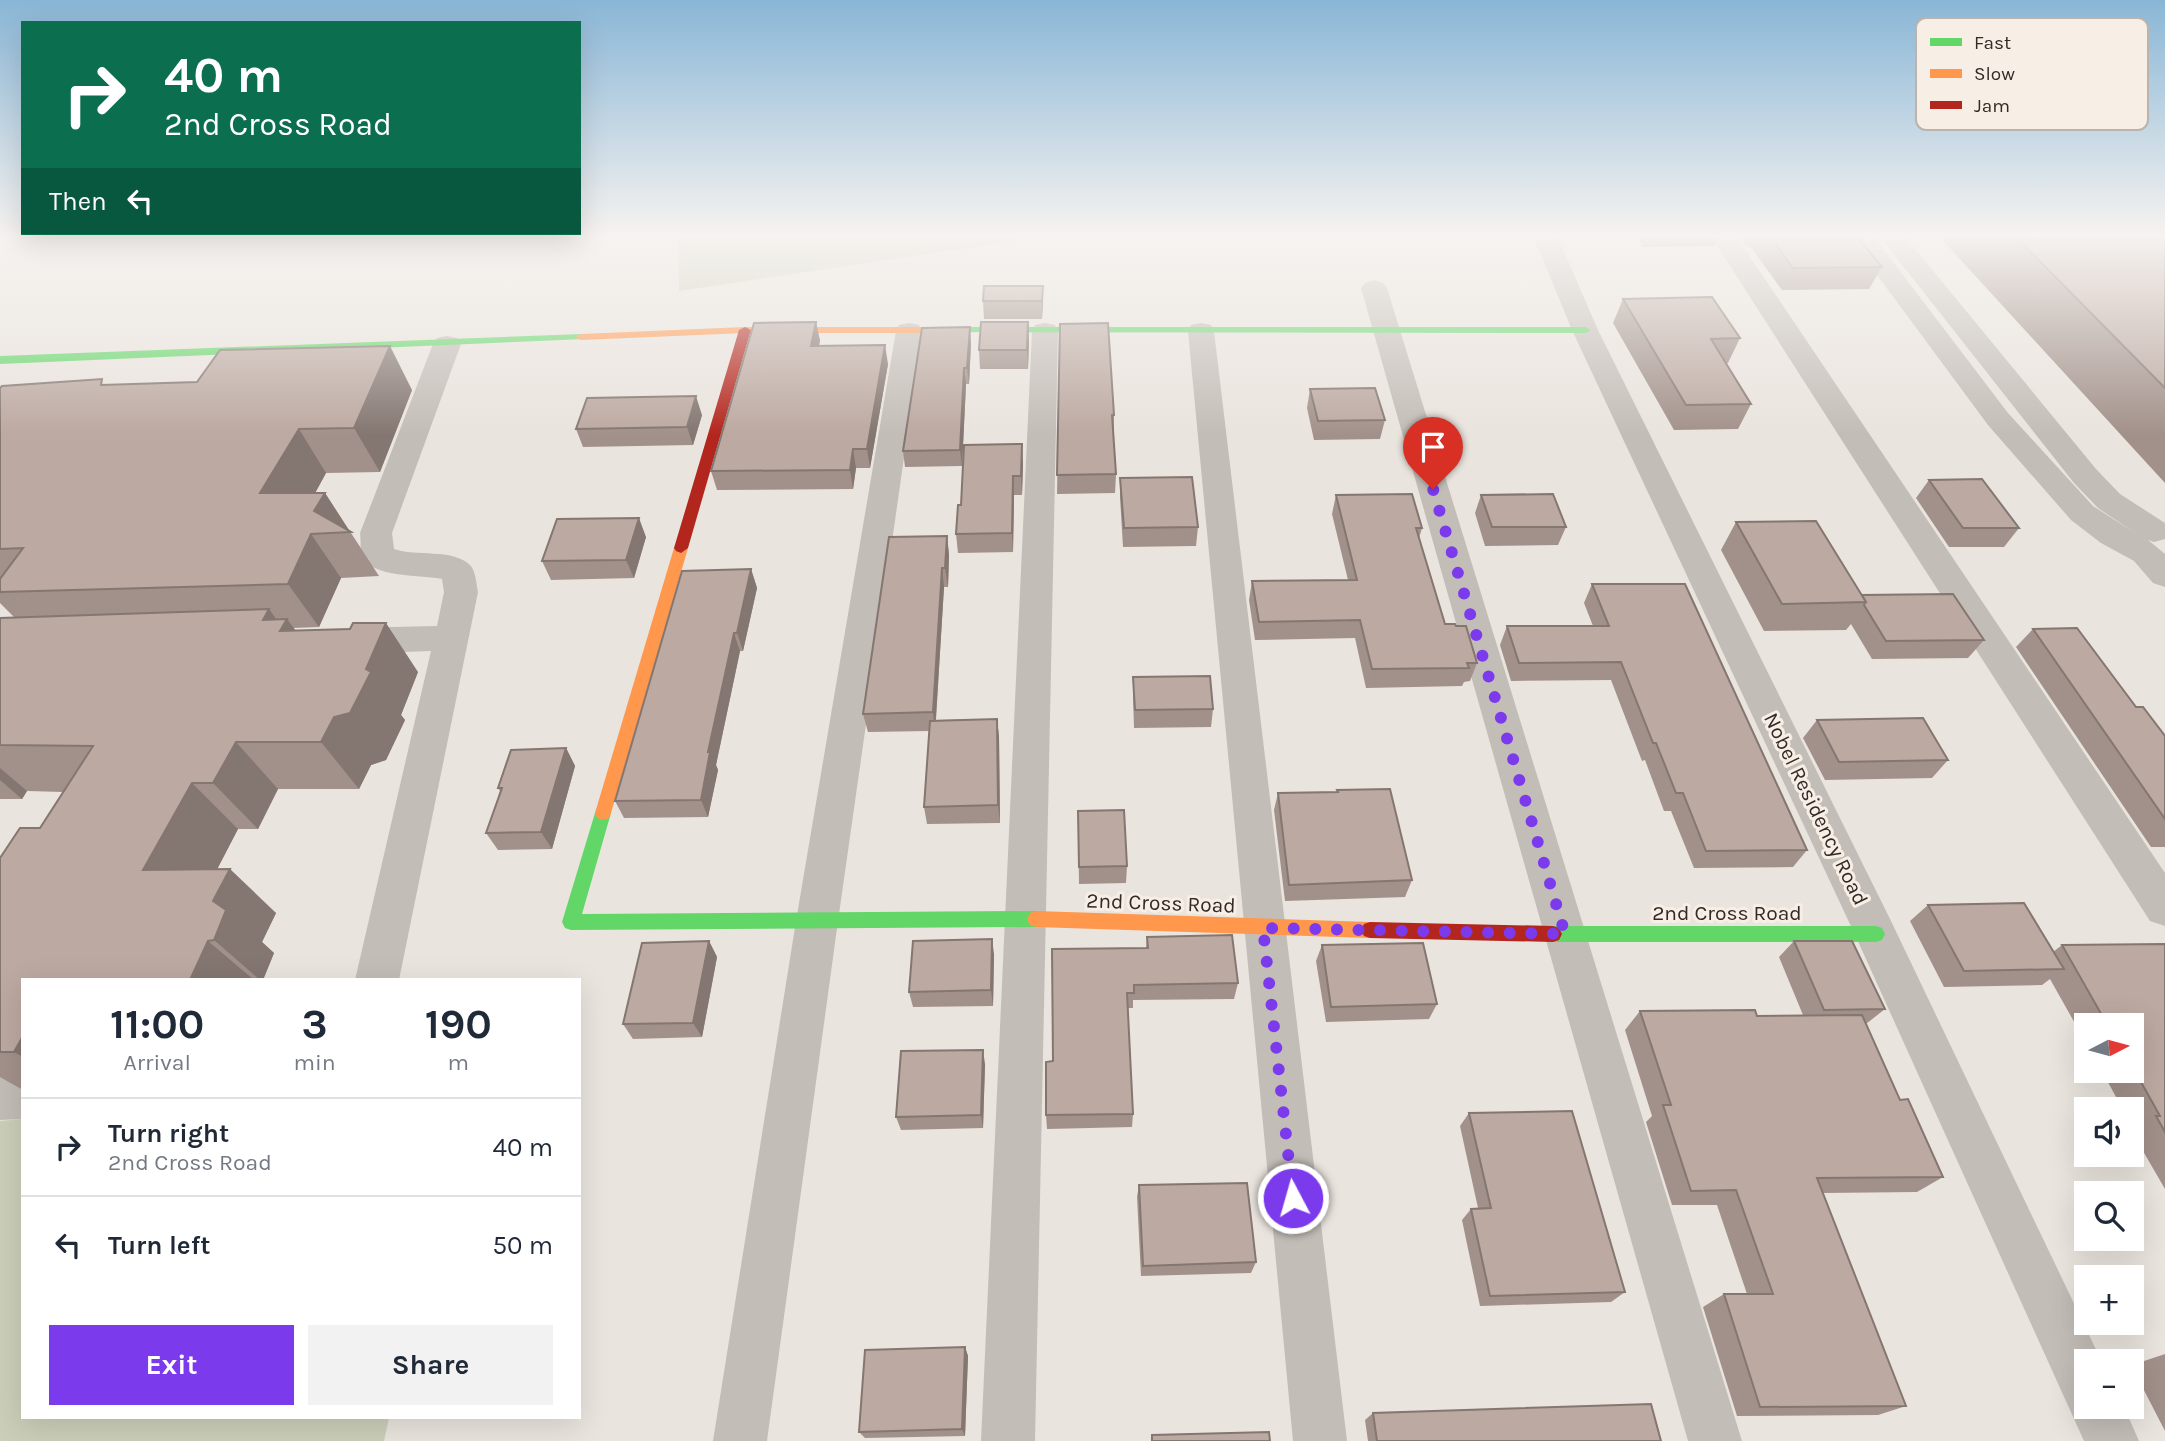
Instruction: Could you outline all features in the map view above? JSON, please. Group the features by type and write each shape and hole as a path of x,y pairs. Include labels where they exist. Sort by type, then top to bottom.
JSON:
{"street":[{"path":"1377,300 1715,1441"},
{"name":"Nobel Residency Road","path":"1572,300 1876,934 2074,1360"},
{"path":"1765,300 2165,908"},
{"path":"1909,300 1998,419 2081,513 2146,553 2165,575"},
{"path":"1943,300 2085,476 2109,501 2154,531"},
{"path":"0,360 745,330 1585,330"},
{"name":"2nd Cross Road","path":"745,330 571,922 1026,919 1263,928 1565,934 1876,934"},
{"path":"740,1441 817,921 909,331"},
{"path":"1008,1441 1045,331"},
{"path":"1201,331 1320,1441"},
{"path":"377,978 461,592 458,573 446,567 401,564 378,555 376,533 447,344"},
{"path":"314,642 451,638"},
{"path":"0,1097 21,1096"},
{"path":"2102,1419 2112,1441"}],"green space":[{"path":"21,1119 21,1419 389,1419 384,1441 0,1441 0,1121"}],"building":[{"path":"983,300 1042,300 1042,301"},
{"path":"1624,300 1714,300 1740,338 1711,339 1751,404 1686,405"},
{"path":"2078,300 2165,300 2165,388"},
{"path":"816,322 811,346 885,345 867,449 853,449 850,470 711,471 754,323"},
{"path":"981,322 1028,322 1027,350 979,350"},
{"path":"1108,323 1116,474 1057,475 1060,324"},
{"path":"970,327 967,368 964,368 960,450 903,451 922,328"},
{"path":"390,346 354,428 299,429 260,493 325,493 314,511 351,532 311,534 288,584 0,592 0,579 23,548 0,549 2,386 102,379 101,385 197,382 220,350"},
{"path":"1375,388 1385,420 1318,421 1310,389"},
{"path":"696,396 687,427 576,429 587,398"},
{"path":"1022,444 1021,476 1013,476 1012,533 956,534 958,505 961,505 964,445"},
{"path":"1192,477 1198,527 1124,528 1120,478"},
{"path":"1982,479 2019,528 1963,528 1929,480"},
{"path":"1412,494 1422,528 1416,528 1445,624 1466,626 1477,663 1467,663 1469,668 1372,669 1360,620 1259,622 1252,581 1357,580 1336,495"},
{"path":"1553,494 1566,527 1492,527 1481,495"},
{"path":"639,518 626,560 542,561 557,519"},
{"path":"1816,521 1866,602 1782,604 1736,522"},
{"path":"947,536 945,568 942,568 933,712 863,714 889,537"},
{"path":"751,569 708,752 701,800 615,801 682,571"},
{"path":"1592,584 1685,584 1807,850 1706,851 1683,793 1676,793 1656,743 1653,743 1621,662 1519,663 1507,626 1609,626"},
{"path":"1953,594 1984,640 1886,641 1864,605 1866,602 1862,595"},
{"path":"269,609 263,620 287,619 280,631 350,629 353,623 386,623 366,669 371,672 350,713 334,717 321,742 236,742 213,783 192,783 143,870 230,869 213,901 226,910 214,940 208,941 191,978 21,978 21,1040 14,1052 0,1052 0,858 20,828 40,828 93,746 0,745 0,618"},
{"path":"2077,628 2136,707 2143,707 2165,736 2165,819 2033,629"},
{"path":"1210,676 1213,709 1135,710 1133,677"},
{"path":"1923,718 1948,760 1839,762 1817,720"},
{"path":"997,719 998,805 924,807 930,721"},
{"path":"566,748 541,832 486,833 502,788 498,788 511,750"},
{"path":"1390,789 1412,880 1289,885 1278,793"},
{"path":"1124,810 1127,866 1079,867 1078,811"},
{"path":"2024,903 2064,969 1964,971 1928,905"},
{"path":"1232,935 1238,983 1134,985 1134,993 1127,993 1133,1114 1046,1115 1046,1062 1053,1061 1052,949 1148,948 1147,937"},
{"path":"992,939 991,990 909,992 913,941"},
{"path":"709,941 693,1023 623,1024 642,943"},
{"path":"1794,941 1852,941 1885,1009 1824,1010"},
{"path":"1423,943 1437,1004 1331,1007 1322,945"},
{"path":"2165,944 2165,1132 2156,1116 2160,1116 2142,1083 2144,1083 2144,1013 2101,1013 2062,945"},
{"path":"1755,1010 1757,1016 1862,1015 1900,1100 1908,1099 1943,1177 1817,1178 1906,1406 1760,1407 1724,1294 1773,1294 1736,1190 1691,1191 1663,1105 1671,1105 1640,1011"},
{"path":"983,1050 981,1115 896,1117 901,1051"},
{"path":"1572,1111 1625,1292 1490,1296 1471,1209 1491,1208 1469,1113"},
{"path":"1247,1183 1256,1262 1143,1266 1139,1185"},
{"path":"965,1347 962,1429 859,1432 865,1350"},
{"path":"1651,1404 1661,1441 1377,1441 1373,1413"},
{"path":"1269,1432 1270,1441 1152,1441 1152,1435"}],"traffic: fast":[{"path":"922,330 1585,330"},
{"path":"0,360 581,337"},
{"path":"603,813 571,922 1036,919"},
{"path":"1553,934 1876,934"}],"traffic: slow":[{"path":"581,337 745,330 922,330"},
{"path":"603,813 681,548"},
{"path":"1036,919 1370,930"}],"traffic: jam":[{"path":"681,548 745,330"},
{"path":"1370,930 1553,934"}],"route":[{"path":"1293,1198 1263,928 1565,934 1433,489"}]}
